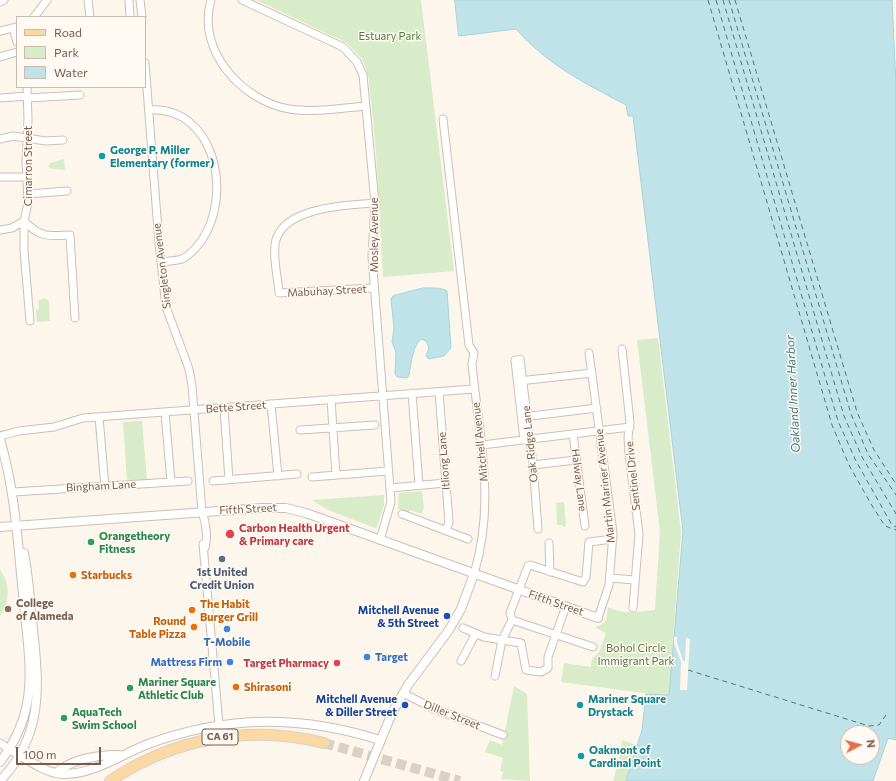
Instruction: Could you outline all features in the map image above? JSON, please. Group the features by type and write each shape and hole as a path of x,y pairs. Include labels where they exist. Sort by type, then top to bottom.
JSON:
{"main road":[{"name":"CA 61","path":"110,781 127,770 162,753 211,739 265,734 299,737 324,742"}],"street":[{"path":"0,2 4,0"},
{"path":"35,16 47,0"},
{"path":"88,0 90,16"},
{"path":"129,0 130,16"},
{"path":"140,0 142,16"},
{"path":"211,0 208,22 215,49 229,74 250,93 265,102 290,109 313,110 366,106"},
{"name":"Mosley Avenue","path":"242,0 338,44 348,51 357,62 363,75 375,203 372,241 374,288 390,488 390,510 380,540"},
{"path":"0,31 15,28"},
{"path":"0,57 16,52"},
{"name":"Singleton Avenue","path":"146,75 166,307 189,369 194,410 202,512 202,542 205,548 219,725"},
{"name":"Cimarron Street","path":"27,88 26,138 28,209 24,220 24,251 30,321"},
{"path":"0,98 80,95"},
{"path":"149,110 164,110 176,113 194,128 205,142 212,158 218,185 214,213 209,227 200,242 182,259 161,262"},
{"name":"Mitchell Avenue","path":"364,781 380,740 403,693 449,630 463,603 474,574 482,544 485,518 485,484 482,445 474,389 472,364 474,354 469,345 443,119"},
{"path":"0,139 13,136 46,141 63,140"},
{"path":"0,177 27,177"},
{"path":"28,194 67,191"},
{"name":"Mabuhay Street","path":"374,288 279,294 274,245 278,233 298,218 314,210 375,203"},
{"path":"0,230 12,228 24,220 33,230 43,236 70,235 75,318"},
{"name":"Sentinel Drive","path":"622,349 630,427 628,442 639,534 633,608"},
{"name":"Martin Mariner Avenue","path":"589,353 613,539 610,578 598,618"},
{"name":"Oak Ridge Lane","path":"518,360 527,440 533,465 538,529"},
{"path":"520,381 592,373"},
{"name":"Bette Street","path":"0,438 19,431 54,427 72,421 99,417 474,389"},
{"name":"Itliong Lane","path":"439,392 449,522 446,531"},
{"path":"412,393 419,485"},
{"path":"331,399 336,475"},
{"path":"271,404 278,476"},
{"path":"224,408 230,480"},
{"path":"525,416 597,408"},
{"path":"165,412 171,482"},
{"path":"99,417 104,487"},
{"path":"300,430 375,425"},
{"path":"482,445 630,427"},
{"name":"Halway Lane","path":"574,434 585,526"},
{"path":"0,438 13,492 17,525 29,685 27,707 23,720 9,749 0,762"},
{"path":"533,465 576,460"},
{"path":"312,477 388,471"},
{"path":"212,481 297,474"},
{"name":"Bingham Lane","path":"13,492 188,481"},
{"path":"390,488 446,483"},
{"name":"Fifth Street","path":"0,527 202,512 286,508 306,513 598,618"},
{"path":"402,514 468,539"},
{"path":"0,780 19,755 31,729 36,711 38,692 28,577 17,525"},
{"path":"495,676 502,640 512,620 510,613 528,566 530,565 583,582 586,577 589,542 613,539"},
{"path":"549,543 550,572"},
{"path":"610,578 635,580"},
{"path":"463,628 502,640 521,642 526,670 541,672 547,670 549,667 548,657 566,606"},
{"path":"512,620 593,647"},
{"path":"461,661 476,633"},
{"name":"Diller Street","path":"403,693 432,708 503,735"},
{"path":"0,743 47,770 56,773 79,773 162,740 219,725 253,721 302,722 336,728 380,740"}],"green space":[{"name":"Estuary Park","path":"256,0 421,0 454,271 383,277 376,152 369,81 362,59 347,43"},
{"path":"64,159 65,170 52,169 48,166 50,163"},
{"path":"45,298 49,301 50,321 37,322 36,310 39,309 38,301"},
{"name":"Bohol Circle Immigrant Park","path":"658,338 681,532 669,695 561,682 564,663 591,667 592,659 599,652 606,633 596,628 605,622 608,607 625,612 655,610 660,532 637,340"},
{"path":"142,421 147,480 127,482 123,422"},
{"path":"422,491 424,507 422,514 410,510 408,514 398,509 399,493"},
{"path":"384,495 384,505 377,527 375,528 328,510 312,500"},
{"path":"564,502 566,526 563,527 562,525 557,525 556,503"},
{"path":"0,570 4,575 8,593 6,604 0,616"},
{"path":"514,686 527,694 530,781 501,779 503,772 500,771 503,758 485,752 490,740 502,745"},
{"path":"622,740 637,745 626,781 613,781 619,760"}],"water":[{"name":"Oakland Inner Harbor","path":"455,0 892,0 896,85 896,740 888,738 880,761 880,725 840,725 840,765 879,765 873,781 626,781 642,730 646,694 669,695 683,531 633,116 628,116 626,105 567,72 541,53 516,29 459,36"},
{"path":"423,288 439,288 447,291 451,348 444,356 429,359 426,356 429,348 426,341 422,339 416,345 414,350 409,375 407,378 397,377 395,374 396,352 392,342 394,328 391,299 393,296"}],"pier":[{"path":"674,637 677,637 677,642 683,661 685,661 686,638 690,639 687,690 680,690 681,662 674,643"}],"ferry route":[{"path":"708,0 832,425 849,465 871,504 885,526 896,530"},
{"path":"716,0 838,421 856,461 892,525 896,527"},
{"path":"723,0 844,416 862,457 896,514"},
{"path":"729,0 851,414 868,454 896,495"},
{"path":"735,0 857,412 874,450 896,484"},
{"path":"688,670 869,726 879,725 886,715"}],"tunnel":[{"path":"324,743 460,781"}],"place":[{"name":"George P. Miller Elementary (former)","path":"102,156"},
{"name":"Carbon Health Urgent & Primary care","path":"230,534"},
{"name":"Orangetheory Fitness","path":"91,542"},
{"name":"1st United Credit Union","path":"222,559"},
{"name":"Starbucks","path":"73,575"},
{"name":"College of Alameda","path":"8,609"},
{"name":"The Habit Burger Grill","path":"192,610"},
{"name":"Mitchell Avenue & 5th Street","path":"447,616"},
{"name":"Round Table Pizza","path":"194,627"},
{"name":"T-Mobile","path":"227,629"},
{"name":"Target","path":"367,657"},
{"name":"Mattress Firm","path":"230,662"},
{"name":"Target Pharmacy","path":"337,663"},
{"name":"Shirasoni","path":"236,687"},
{"name":"Mariner Square Athletic Club","path":"130,688"},
{"name":"Mitchell Avenue & Diller Street","path":"405,705"},
{"name":"Mariner Square Drystack","path":"580,705"},
{"name":"AquaTech Swim School","path":"64,718"},
{"name":"Oakmont of Cardinal Point","path":"581,756"}]}
